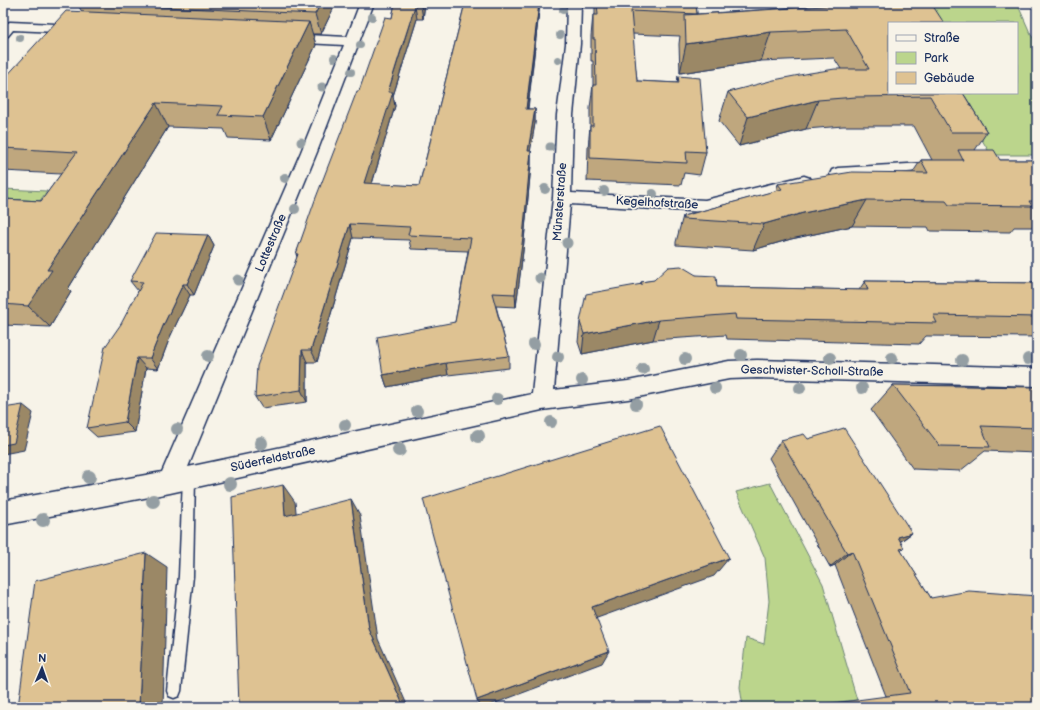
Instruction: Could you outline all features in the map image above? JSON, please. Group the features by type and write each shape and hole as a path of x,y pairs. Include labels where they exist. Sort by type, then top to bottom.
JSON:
{"street":[{"name":"Lottestraße","path":"179,480 367,3"},
{"name":"Münsterstraße","path":"542,401 562,198 565,115 573,44 574,3"},
{"path":"3,33 10,26 93,29"},
{"path":"40,43 54,28"},
{"path":"272,38 351,41"},
{"name":"Kegelhofstraße","path":"562,198 705,206 838,174 901,169 961,168"},
{"name":"Geschwister-Scholl-Straße","path":"542,401 628,390 729,370 756,369 1037,377"},
{"name":"Süderfeldstraße","path":"3,513 179,480 542,401"}],"lane":[{"path":"174,691 186,576 179,480"}],"green space":[{"path":"901,3 1017,3 1031,35 1037,43 1037,155 991,155 955,94 1018,94 1018,22 912,22"},
{"path":"3,189 47,191 34,209 3,208"},
{"path":"770,483 823,584 857,700 795,707 743,707 740,687 746,638 764,644 769,601 765,558 736,492"}],"building":[{"path":"77,3 321,3 315,14"},
{"path":"395,3 422,3 421,6 415,6 388,92 393,92 364,183 419,186 465,3 539,3 526,109 535,109 528,151 531,151 523,237 515,294 492,293 509,356 446,363 383,375 377,337 455,322 471,238 408,235 410,227 350,224 311,350 302,350 301,390 255,397 257,366 298,254 296,254 315,200 357,91 359,91 385,17 392,18"},
{"path":"597,3 696,3 697,14 631,11 637,81 679,83 678,76 700,78 706,152 686,151 687,163 590,158 590,126 593,126 593,85 596,85 593,15 598,15"},
{"path":"868,3 931,3 943,22 888,22 888,94 964,94 987,132 951,132 930,96 856,97 818,100 748,117 728,92 774,80 810,73 835,69 869,69 846,29 771,32 686,44 685,15"},
{"path":"66,11 309,22 263,117 218,115 223,106 156,103 47,270 52,270 28,306 3,304 3,199 41,201 77,152 3,148 3,80"},
{"path":"958,150 994,150 1000,160 1037,160 1037,201 1029,201 1032,206 949,205 946,201 867,200 803,213 764,224 683,219 683,216 782,189 778,184 852,172 928,173 921,160 963,160"},
{"path":"156,233 208,235 187,284 183,284 150,358 137,358 125,422 87,428 105,347 121,324 143,282 130,281"},
{"path":"681,266 696,275 716,276 717,287 868,290 865,281 1037,283 1037,317 933,315 937,323 736,319 735,314 659,320 584,334 580,322 586,294 642,284 641,282 654,280 668,267"},
{"path":"893,385 1037,387 1037,428 981,426 990,447 940,446"},
{"path":"23,405 14,443 3,445 3,408"},
{"path":"660,426 729,558 592,607 609,651 477,700 423,499"},
{"path":"844,428 912,533 898,537 904,548 900,549 931,598 969,591 1037,596 1037,707 804,707 910,693 852,551 847,553 781,440 804,434 808,439"},
{"path":"283,485 285,516 351,499 369,629 404,707 239,707 232,497"},
{"path":"146,553 139,707 18,707 35,581"}]}
